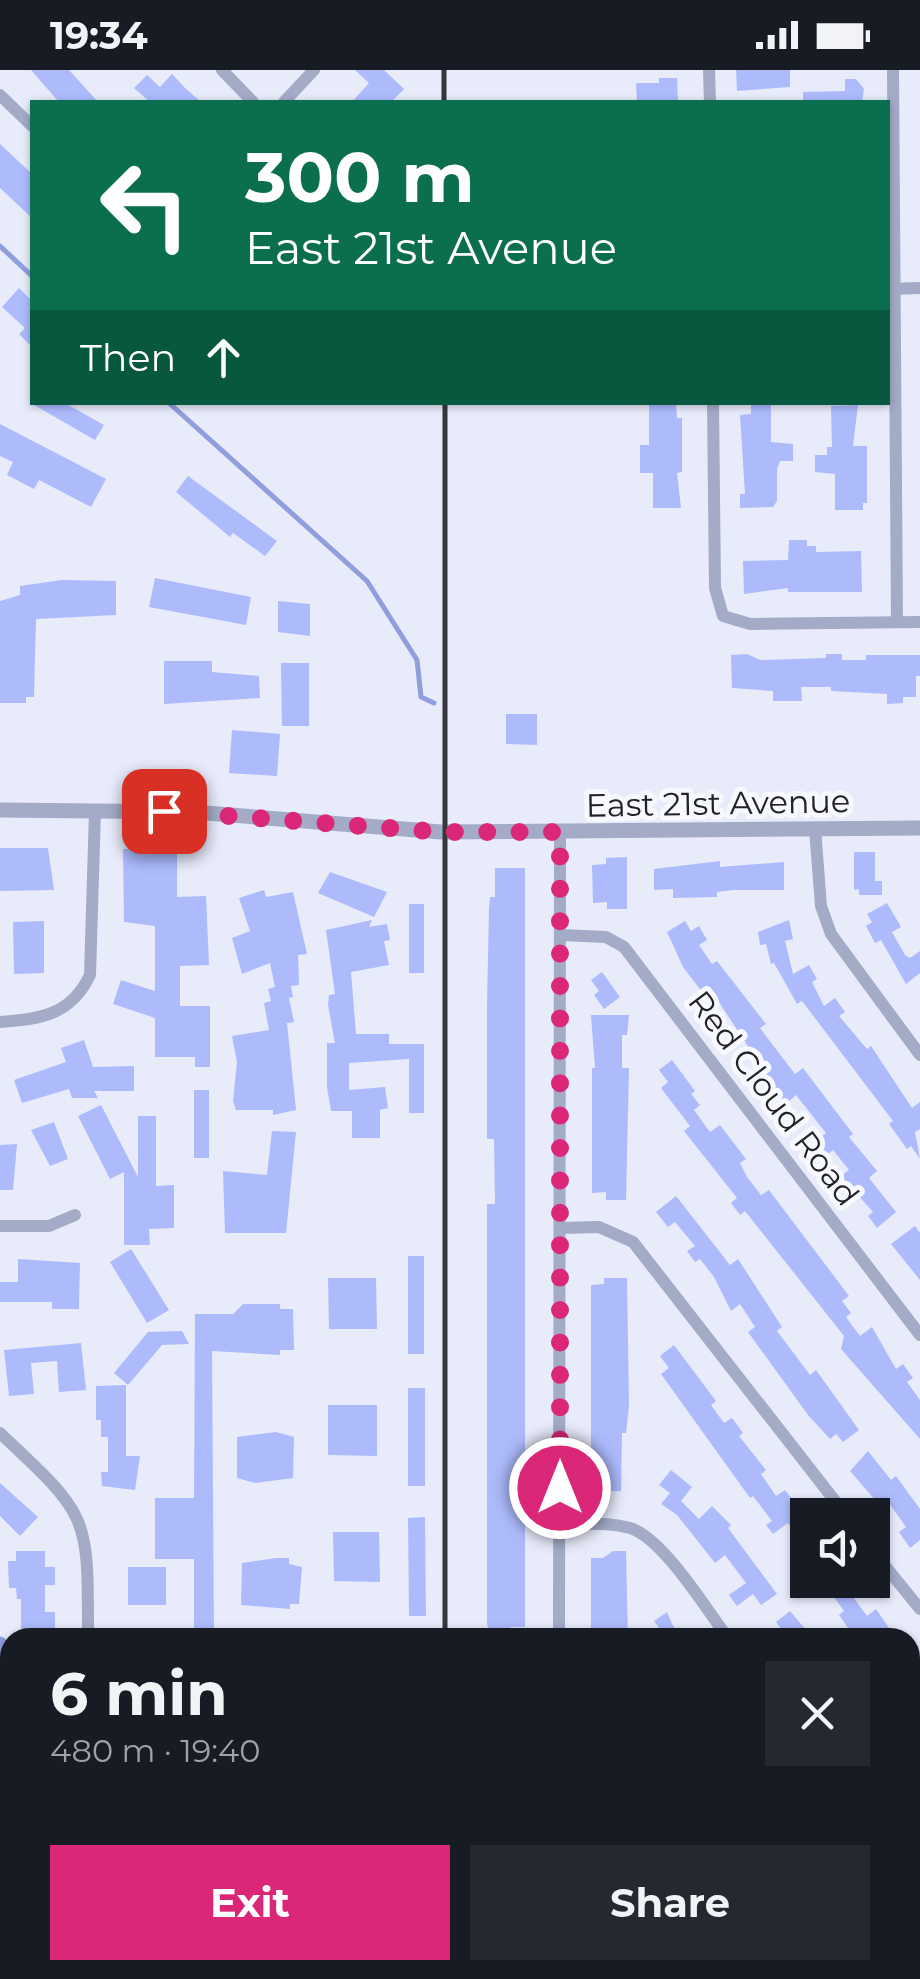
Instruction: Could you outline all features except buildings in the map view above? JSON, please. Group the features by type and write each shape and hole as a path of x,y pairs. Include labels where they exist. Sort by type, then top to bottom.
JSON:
{"street":[{"path":"222,70 251,100"},
{"path":"286,100 314,70"},
{"path":"709,70 710,100"},
{"path":"893,70 890,289 898,622"},
{"path":"0,95 30,124"},
{"path":"890,289 920,288"},
{"path":"713,405 715,588 723,616 750,624 920,622"},
{"name":"East 21st Avenue","path":"0,810 193,812 456,832 920,828"},
{"path":"0,1022 64,1010 80,996 90,975 95,810"},
{"path":"815,829 821,906 831,934 920,1056"},
{"path":"559,1628 560,832"},
{"name":"Red Cloud Road","path":"562,935 606,937 624,947 920,1335"},
{"path":"0,1226 50,1226 75,1215"},
{"path":"560,1228 599,1227 634,1242 833,1498"},
{"path":"0,1433 68,1498 81,1520 88,1546 88,1628"},
{"path":"560,1524 614,1525 634,1529 653,1540 720,1628"},
{"path":"890,1572 920,1610"}],"waterway":[{"path":"0,246 30,274"},
{"path":"171,405 367,581 417,660 421,697 434,703"}],"railway":[{"path":"444,70 444,100"},
{"path":"445,405 445,1628"}],"route":[{"path":"164,811 442,832 560,832 560,1488"}]}
